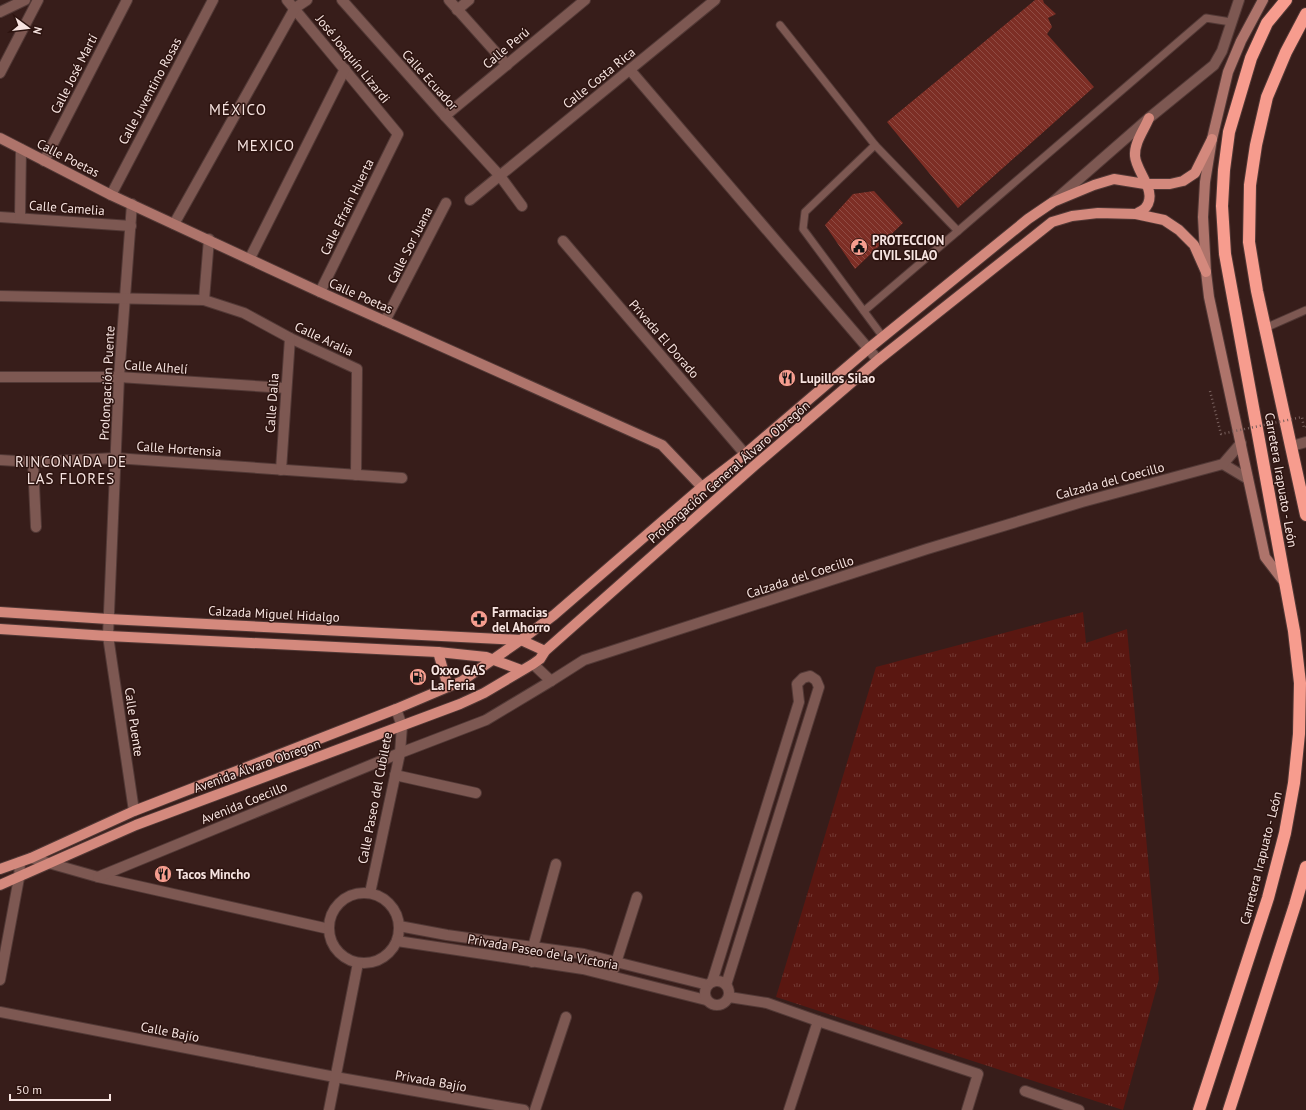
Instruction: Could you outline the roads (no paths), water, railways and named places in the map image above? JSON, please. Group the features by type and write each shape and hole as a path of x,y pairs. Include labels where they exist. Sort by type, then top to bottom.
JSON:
{"highway":[{"name":"Carretera Irapuato - León","path":"1199,1110 1268,898 1285,833 1294,783 1299,734 1300,683 1294,631 1225,254 1222,206 1224,170 1229,132 1240,93 1251,58 1267,23 1286,0"},
{"name":"Carretera Irapuato - León","path":"1306,14 1286,52 1267,97 1256,145 1250,185 1249,242 1257,291 1306,514"},
{"path":"1229,1110 1306,867"}],"main road":[{"path":"1136,214 1146,207 1149,198 1148,189 1135,157 1136,144 1149,118"},
{"name":"Prolongación General Álvaro Obregón","path":"492,659 521,640 554,614 702,487 745,454 883,337 1028,219 1053,202 1094,185 1114,179 1146,184 1170,184 1183,181 1195,173 1212,140"},
{"name":"Prolongación General Álvaro Obregón","path":"521,670 540,659 545,651 754,466 878,360 1052,222 1072,216 1098,213 1136,214"},
{"path":"1136,214 1164,220 1179,230 1194,245 1206,272"},
{"name":"Calzada Miguel Hidalgo","path":"0,612 521,640 545,651"},
{"path":"0,629 108,636 438,652 486,657 521,670"},
{"path":"438,652 448,687"},
{"name":"Avenida Álvaro Obregon","path":"0,870 31,858 134,811 396,709 462,681 492,659"},
{"name":"Avenida Álvaro Obregon","path":"0,885 19,878 136,825 402,726 484,693 521,670"}],"street":[{"path":"0,12 25,0"},
{"path":"0,73 38,0"},
{"name":"Calle José Martí","path":"44,161 127,0"},
{"name":"Calle Juventino Rosas","path":"111,195 213,0"},
{"name":"José Joaquín Lizardi","path":"287,0 398,134"},
{"path":"174,224 295,8 307,0"},
{"name":"Calle Ecuador","path":"342,0 500,176 522,206"},
{"path":"449,0 507,65"},
{"path":"457,10 469,0"},
{"name":"Calle Perú","path":"445,116 585,0"},
{"name":"Calle Costa Rica","path":"470,200 715,0"},
{"path":"1053,202 1149,118 1214,65 1222,51 1240,0"},
{"path":"1262,0 1241,41 1228,72 1204,182 1203,217 1206,272 1216,334 1265,557 1285,583"},
{"path":"250,258 345,69"},
{"path":"630,70 878,360"},
{"name":"Calle Efraín Huerta","path":"320,292 398,134"},
{"name":"Calle Poetas","path":"0,138 111,195 250,258 320,292 662,445 702,487"},
{"path":"20,218 21,149"},
{"name":"Calle Sor Juana","path":"385,321 446,203"},
{"name":"Prolongación Puente","path":"108,636 119,377 132,204"},
{"name":"Calle Camelia","path":"0,217 131,226"},
{"path":"204,300 209,239"},
{"name":"Privada El Dorado","path":"563,241 745,454"},
{"name":"Calle Aralia","path":"0,296 204,300 244,313 290,338 358,369 356,475"},
{"name":"Calle Dalia","path":"281,470 290,338"},
{"name":"Calle Alhelí","path":"0,377 119,377 286,388"},
{"path":"1292,446 1306,442"},
{"path":"1241,443 1223,464 1248,479"},
{"name":"Calle Hortensia","path":"0,460 34,462 116,458 402,478"},
{"path":"34,462 36,526"},
{"name":"Calzada del Coecillo","path":"400,753 486,720 584,660 912,554 1082,502 1223,464"},
{"name":"Calle Puente","path":"108,636 134,811"},
{"path":"533,664 551,681"},
{"path":"710,983 720,981 726,985 729,991 725,1003 718,1006 711,1005 706,1000 704,995 705,990 710,983 799,702 797,684 803,678 810,676 816,680 819,687 726,985"},
{"name":"Calle Paseo del Cubilete","path":"370,893 400,753 402,726 396,709"},
{"name":"Avenida Coecillo","path":"98,877 400,753"},
{"path":"395,775 476,792"},
{"path":"754,847 768,851"},
{"path":"31,858 98,877 329,929"},
{"path":"0,980 19,878 20,862"},
{"path":"532,962 533,947 556,864"},
{"path":"357,893 370,893 381,897 390,904 397,915 399,926 397,941 390,951 381,959 370,963 358,963 344,957 334,946 329,929 336,906 345,898 357,893"},
{"path":"612,976 615,962 638,897"},
{"name":"Privada Paseo de la Victoria","path":"399,926 447,935 584,954 710,983"},
{"name":"Privada Paseo de la Victoria","path":"397,941 583,969 706,1000"},
{"path":"329,1110 358,963"},
{"path":"728,997 767,1002 818,1021 978,1074 967,1110"},
{"name":"Calle Bajío","path":"0,1012 335,1077"},
{"path":"535,1110 566,1017"},
{"path":"789,1110 818,1021"},
{"name":"Privada Bajío","path":"335,1077 524,1110"},
{"path":"1025,1092 1079,1110"}],"lane":[{"path":"864,311 1206,18 1231,22"},
{"path":"780,25 876,145 958,232"},
{"path":"876,145 805,212 803,229 883,337"},
{"path":"1265,328 1306,310"}],"place":[{"name":"PROTECCION CIVIL SILAO","path":"859,247"},
{"name":"Lupillos Silao","path":"787,378"},
{"name":"Farmacias del Ahorro","path":"479,619"},
{"name":"Oxxo GAS La Feria","path":"418,677"},
{"name":"Tacos Mincho","path":"163,874"}],"district":[{"name":"MÉXICO","path":"238,109"},
{"name":"MEXICO","path":"266,145"},
{"name":"RINCONADA DE LAS FLORES","path":"71,470"}]}
